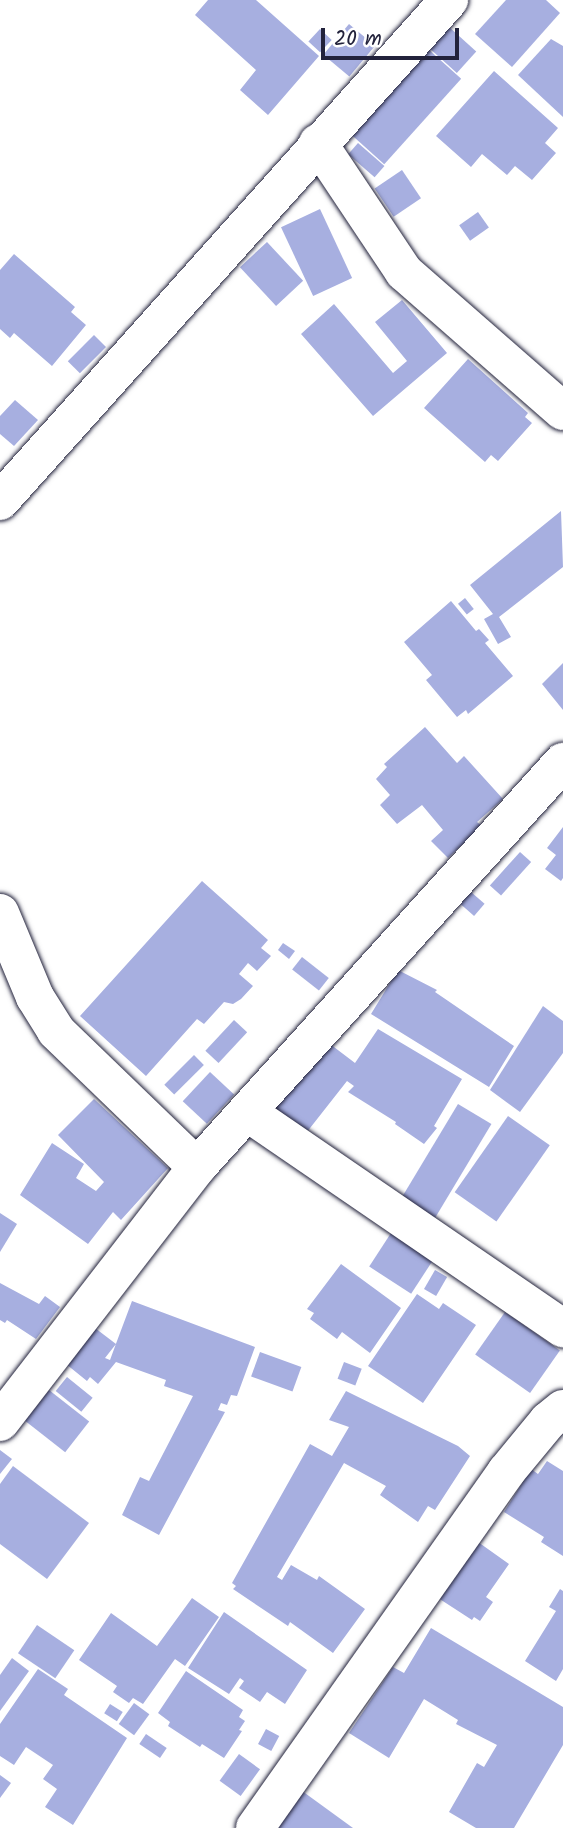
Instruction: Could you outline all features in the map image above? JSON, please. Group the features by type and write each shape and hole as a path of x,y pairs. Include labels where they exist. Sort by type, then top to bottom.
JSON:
{"street":[{"path":"0,501 318,143 449,0"},
{"path":"318,143 404,272 563,411"},
{"path":"0,1422 197,1167 563,762"},
{"path":"0,914 35,997 56,1031 197,1167"},
{"path":"247,1112 563,1328"},
{"path":"255,1828 506,1472 548,1421 563,1409"}],"building":[{"path":"208,0 256,0 319,56 268,115 240,90 256,70 195,15"},
{"path":"506,0 546,0 560,13 512,67 475,34"},
{"path":"349,24 375,46 349,76 323,55"},
{"path":"448,26 476,51 457,73 429,48"},
{"path":"320,29 332,40 320,52 308,41"},
{"path":"551,39 563,46 563,117 518,75"},
{"path":"427,48 461,79 384,164 350,133"},
{"path":"494,71 558,128 545,143 556,153 532,180 515,166 507,175 482,154 471,167 436,136"},
{"path":"358,143 384,166 375,177 348,154"},
{"path":"402,170 421,198 394,217 375,188"},
{"path":"320,209 352,278 313,296 281,227"},
{"path":"478,212 489,228 470,241 459,225"},
{"path":"267,242 303,281 276,306 240,267"},
{"path":"14,254 75,307 71,312 86,325 52,366 14,333 10,338 0,329 0,270"},
{"path":"402,300 447,353 373,416 301,334 334,304 393,373 407,361 375,322"},
{"path":"94,335 106,347 80,373 68,361"},
{"path":"468,359 528,413 525,417 532,423 498,461 491,455 485,462 424,408"},
{"path":"15,400 38,420 14,446 0,434 0,416"},
{"path":"561,511 563,567 499,617 511,637 498,644 484,619 493,614 470,585"},
{"path":"465,598 474,609 467,615 458,604"},
{"path":"451,601 476,631 479,629 489,640 485,643 513,676 468,714 466,710 457,717 426,680 432,675 404,642"},
{"path":"563,663 563,710 542,684"},
{"path":"425,727 457,763 464,756 503,799 477,822 482,826 448,858 431,841 443,830 422,805 397,824 380,805 390,795 376,779 387,767 384,764"},
{"path":"563,827 561,881 545,869 556,855 547,848"},
{"path":"520,852 531,862 501,895 490,885"},
{"path":"202,881 268,940 261,948 271,956 257,971 248,963 239,974 253,986 233,1004 224,1002 204,1024 197,1019 146,1076 80,1016"},
{"path":"471,892 485,904 474,916 461,904"},
{"path":"283,943 295,951 289,959 278,950"},
{"path":"302,957 329,978 319,991 292,970"},
{"path":"398,970 437,990 435,992 514,1046 489,1087 371,1014"},
{"path":"543,1006 563,1021 563,1053 520,1112 490,1090"},
{"path":"234,1020 247,1032 219,1063 205,1051"},
{"path":"378,1029 462,1079 434,1126 437,1128 424,1144 395,1124 396,1122 348,1092 354,1086 347,1081 303,1137 270,1111 330,1044 355,1063"},
{"path":"194,1055 204,1065 174,1095 164,1085"},
{"path":"210,1072 234,1095 207,1124 183,1101"},
{"path":"94,1099 168,1168 121,1220 113,1212 88,1244 20,1195 52,1143 84,1164 76,1178 96,1191 104,1182 58,1135"},
{"path":"458,1104 491,1124 433,1221 400,1201"},
{"path":"508,1116 550,1145 496,1221 455,1192"},
{"path":"0,1213 17,1224 0,1252"},
{"path":"391,1233 433,1260 411,1294 369,1267"},
{"path":"341,1264 401,1308 370,1353 342,1332 337,1339 310,1319 314,1313 307,1309"},
{"path":"435,1270 447,1277 436,1296 424,1289"},
{"path":"0,1283 39,1304 45,1296 60,1307 36,1339 7,1320 5,1323 0,1320"},
{"path":"417,1294 439,1309 443,1303 476,1325 423,1403 368,1366"},
{"path":"132,1301 255,1347 237,1396 231,1395 227,1405 221,1403 218,1410 225,1412 159,1535 122,1515 140,1477 149,1481 193,1396 164,1386 166,1380 116,1362 98,1384 90,1377 87,1381 66,1364 95,1328 116,1344","holes":["116,1344 110,1360 105,1358"]},
{"path":"505,1312 560,1350 530,1393 475,1355"},
{"path":"260,1352 301,1367 292,1391 251,1376"},
{"path":"344,1362 362,1369 355,1386 338,1379"},
{"path":"67,1377 93,1398 81,1412 56,1391"},
{"path":"49,1390 89,1421 65,1452 25,1421"},
{"path":"346,1391 458,1446 470,1456 435,1510 428,1506 418,1522 380,1495 386,1486 344,1463 277,1577 282,1580 291,1565 317,1580 319,1576 365,1609 333,1653 290,1622 288,1626 233,1589 236,1586 232,1583 310,1444 332,1456 349,1427 329,1420"},
{"path":"0,1450 12,1459 0,1474"},
{"path":"547,1461 563,1471 563,1556 541,1542 544,1537 504,1512 531,1469 538,1474"},
{"path":"13,1466 89,1523 47,1579 0,1544 0,1484"},
{"path":"471,1537 509,1564 486,1597 493,1602 480,1621 474,1617 472,1620 432,1594"},
{"path":"560,1589 563,1591 563,1669 556,1681 525,1661 556,1611 549,1607"},
{"path":"192,1598 219,1617 185,1666 175,1659 143,1704 133,1698 129,1703 113,1692 117,1686 79,1660 111,1613 157,1646"},
{"path":"224,1612 307,1670 285,1704 267,1692 260,1702 239,1688 244,1681 240,1678 229,1694 188,1668"},
{"path":"37,1625 74,1650 55,1678 18,1653"},
{"path":"431,1628 563,1707 563,1745 514,1828 476,1828 449,1812 477,1763 484,1767 497,1745 456,1724 458,1720 424,1699 389,1758 349,1733 393,1667 404,1673"},
{"path":"12,1658 29,1671 0,1711 0,1675"},
{"path":"38,1669 68,1689 64,1695 127,1738 73,1825 45,1807 57,1789 43,1779 53,1765 26,1747 14,1765 0,1756 0,1724"},
{"path":"186,1671 243,1710 239,1717 245,1721 239,1730 242,1731 224,1758 202,1744 200,1747 168,1726 170,1722 158,1713"},
{"path":"134,1703 149,1714 134,1735 119,1724"},
{"path":"110,1704 123,1712 117,1721 104,1713"},
{"path":"266,1729 279,1736 271,1751 258,1744"},
{"path":"146,1734 167,1748 160,1758 139,1744"},
{"path":"239,1754 260,1769 241,1796 220,1781"},
{"path":"0,1775 11,1783 0,1798"},
{"path":"298,1788 353,1828 268,1828"}]}
